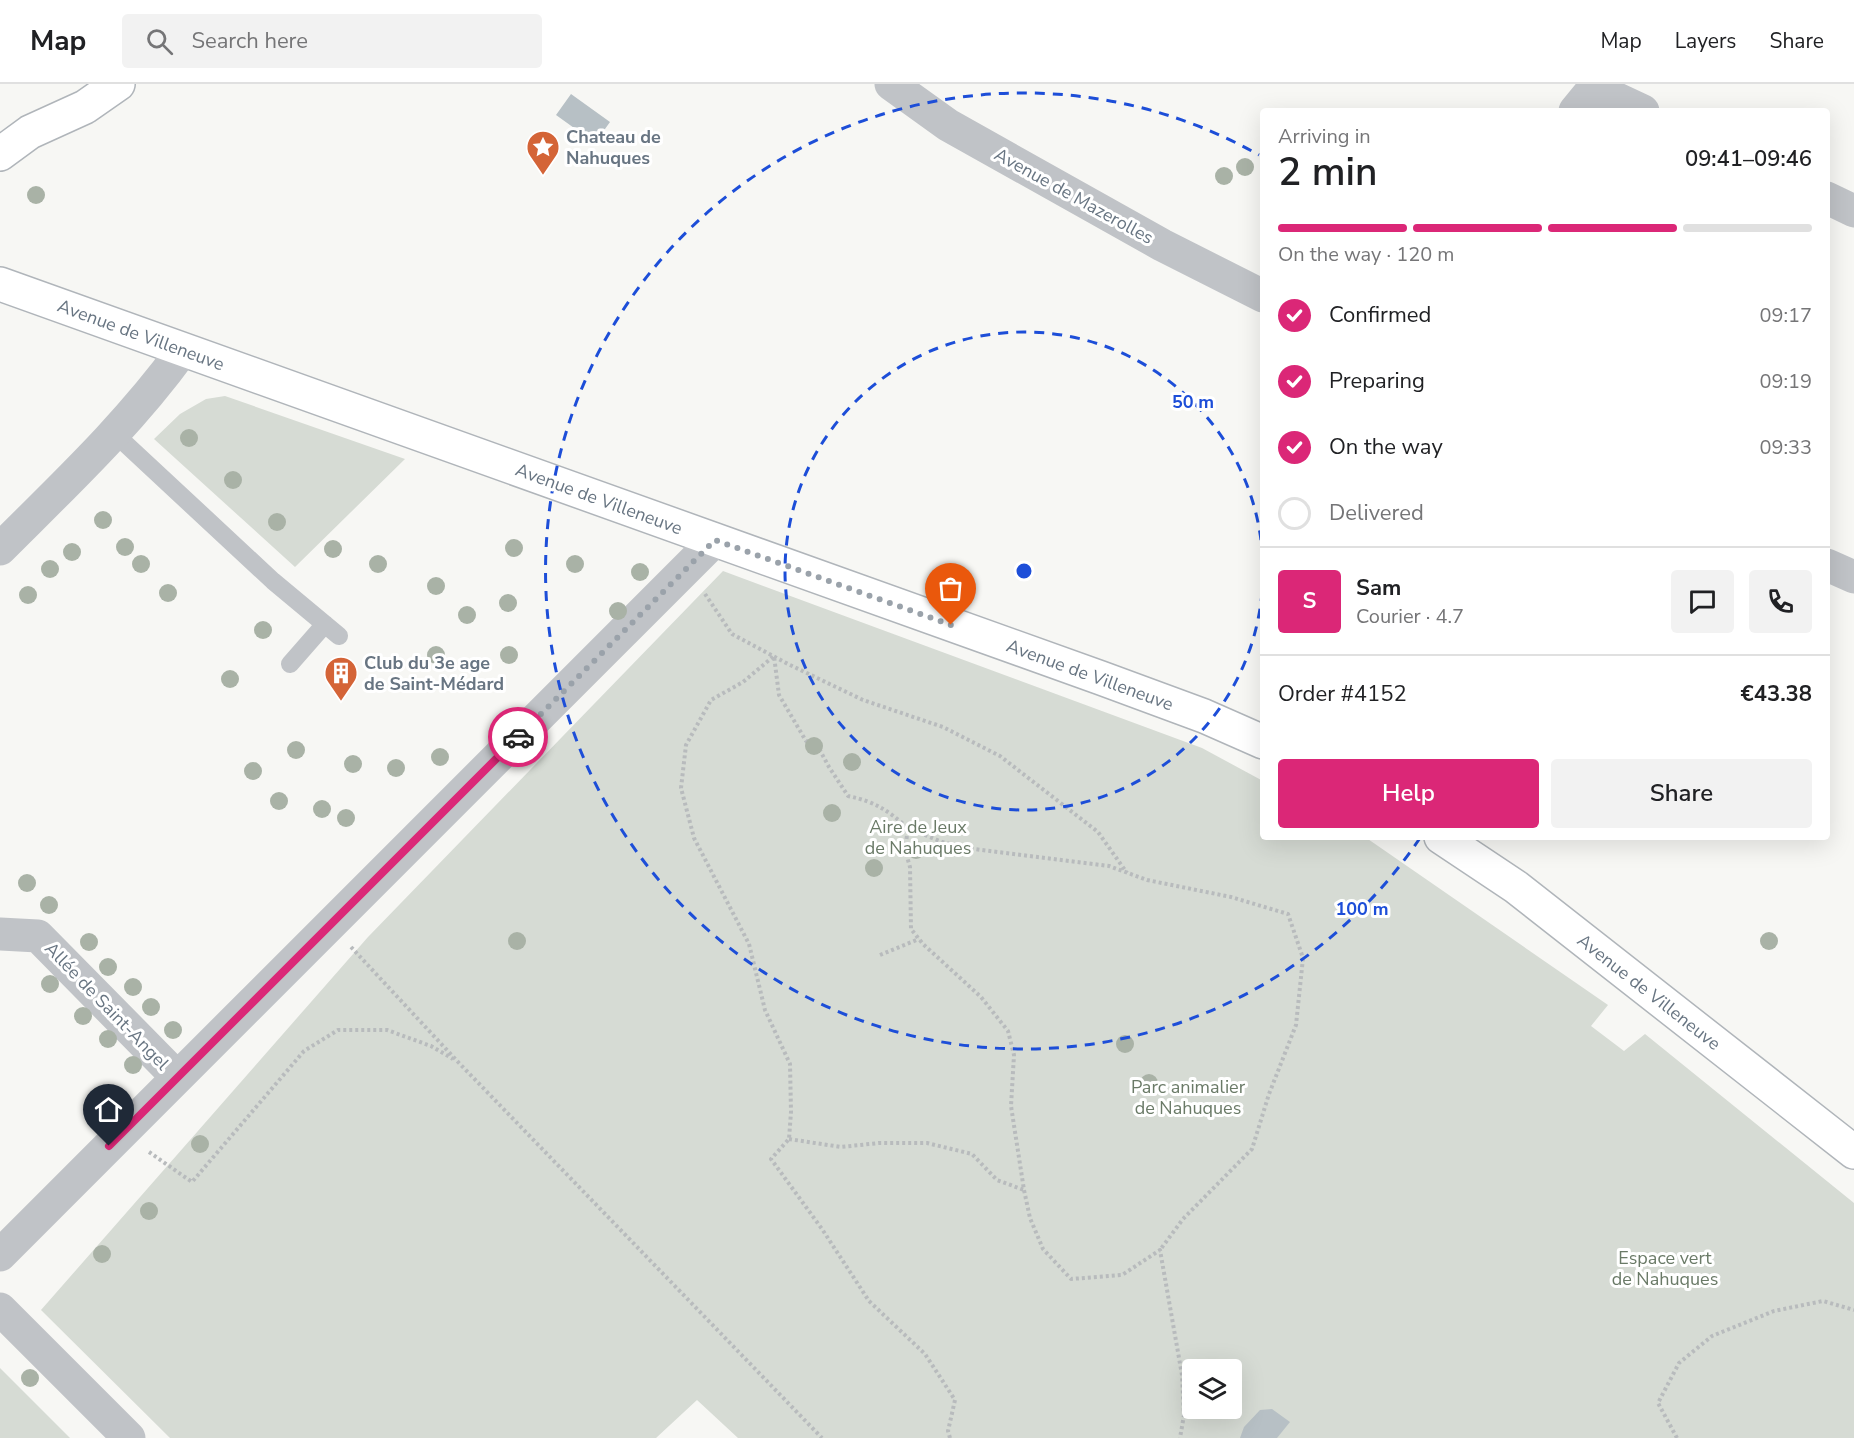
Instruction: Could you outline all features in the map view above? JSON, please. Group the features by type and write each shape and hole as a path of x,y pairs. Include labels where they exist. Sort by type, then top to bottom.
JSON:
{"main road":[{"path":"0,154 30,132 85,107 118,84"},
{"name":"Avenue de Villeneuve","path":"0,284 1163,701 1260,741"},
{"name":"Avenue de Villeneuve","path":"1446,840 1516,887 1854,1152"}],"street":[{"name":"Avenue de Mazerolles","path":"891,84 948,125 1162,245 1260,294"},
{"path":"1588,94 1633,108"},
{"path":"1830,199 1854,211"},
{"path":"0,549 115,434 158,384 182,351"},
{"name":"Allée de Saint-Angel","path":"0,1255 715,540"},
{"path":"1830,566 1854,577"},
{"name":"Allée de Saint-Angel","path":"0,934 38,936 177,1077"},
{"path":"0,1309 129,1438"}],"lane":[{"path":"115,434 273,581 339,636"},
{"path":"290,664 325,624"}],"path":[{"path":"688,567 732,634 863,700 943,727 1000,756 1098,832 1128,873"},
{"path":"774,656 779,695 806,741 816,743 849,796 871,801 892,814 908,828 942,842 966,848 1109,866 1147,880 1232,897 1288,914 1303,958 1296,1025 1269,1094 1252,1149 1183,1219 1160,1250 1122,1275 1071,1279 1043,1249 1030,1218 1024,1190 1011,1106 1014,1056 1008,1031 981,997 911,929 910,867 905,850 908,828"},
{"path":"774,656 742,682 711,700 686,744 681,788 694,838 749,944 765,1010 790,1064 789,1139 771,1159 822,1229 869,1301 925,1354 955,1400 948,1431 950,1438"},
{"path":"330,925 459,1063 822,1438"},
{"path":"880,955 919,939"},
{"path":"122,1133 192,1182 304,1051 338,1030 387,1030 431,1046 459,1063"},
{"path":"789,1139 841,1148 879,1143 927,1143 972,1154 998,1180 1024,1190"},
{"path":"1160,1250 1182,1375 1184,1415 1180,1438"},
{"path":"1677,1438 1658,1403 1679,1364 1712,1336 1774,1311 1823,1301 1854,1310"}],"green space":[{"path":"225,396 405,459 295,567 154,439 180,414 206,399"},
{"name":"Parc animalier de Nahuques","path":"723,571 1202,748 1260,779 1260,840 1369,840 1608,1005 1591,1026 1624,1051 1645,1034 1854,1203 1854,1438 738,1438 697,1400 656,1438 170,1438 41,1310 368,937"},
{"path":"0,1368 70,1438 0,1438"}],"shaded area":[{"path":"571,94 610,122 595,143 556,115"},
{"path":"1272,1409 1290,1422 1277,1438 1240,1438 1244,1427 1260,1410"}],"way so far":[{"path":"518,737 715,540 951,625"}],"place":[{"name":"Chateau de Nahuques","path":"543,176"},
{"name":"Club du 3e age de Saint-Médard","path":"341,702"}],"route":[{"path":"109,1146 518,737"}],"park label":[{"name":"Aire de Jeux de Nahuques","path":"918,837"},
{"name":"Espace vert de Nahuques","path":"1665,1268"}]}
